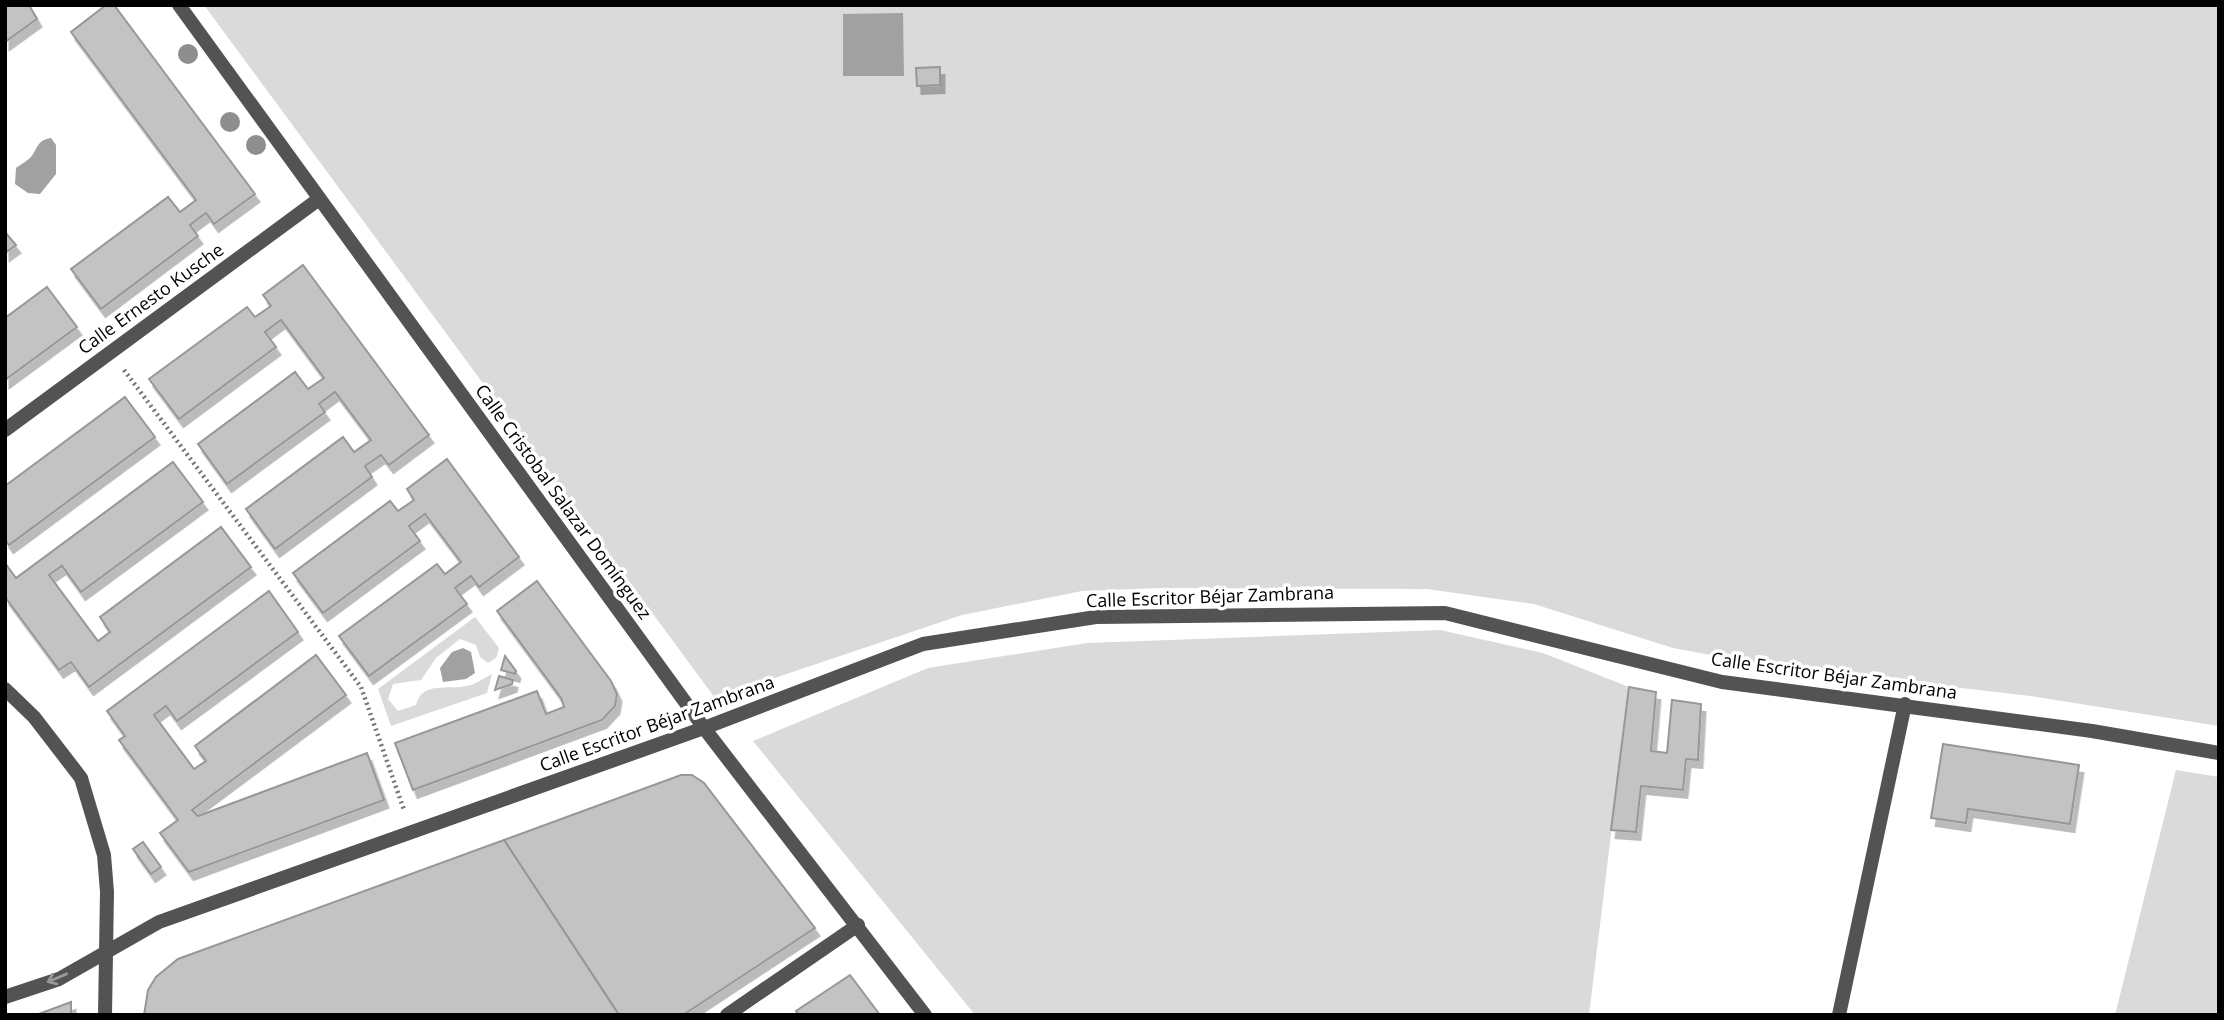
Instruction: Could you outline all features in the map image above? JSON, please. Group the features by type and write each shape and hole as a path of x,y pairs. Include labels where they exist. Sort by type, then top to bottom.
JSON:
{"street":[{"name":"Calle Cristobal Salazar Domínguez","path":"178,5 704,728 925,1015"},
{"name":"Calle Ernesto Kusche","path":"5,430 319,199"},
{"name":"Calle Escritor Béjar Zambrana","path":"5,997 59,979 159,922 704,728 923,645 1096,617 1445,613 1722,682 1826,698 1905,704 2092,731 2219,753"},
{"path":"5,689 34,717 81,778 104,855 107,892 105,1015"},
{"path":"1839,1015 1905,704"},
{"path":"727,1015 858,925"}],"path":[{"path":"137,388 361,687 399,795"}],"shaded area":[{"path":"204,5 2219,5 2219,726 2031,696 1776,667 1673,648 1534,604 1427,589 1160,588 1082,591 962,615 715,698","holes":["939,67 940,85 917,85 916,68"]},
{"path":"903,13 904,76 843,76 843,14"},
{"path":"51,138 56,145 56,174 40,194 28,193 15,184 16,168 31,157 40,143"},
{"path":"475,617 499,648 496,658 488,663 480,657 476,645 460,639 436,658 421,680 393,684 388,699 398,711 416,705 419,697 430,689 470,685 492,674 487,693 391,726 378,689"},
{"path":"1440,630 1543,653 1629,687 1589,1015 975,1015 753,741 928,668 1087,643"},
{"path":"463,648 471,652 475,673 466,679 443,682 440,668 452,652"},
{"path":"2176,770 2219,777 2219,1015 2115,1015"}],"building":[{"path":"5,5 29,5 37,19 5,42"},
{"path":"106,5 114,5 255,194 214,224 206,213 190,225 198,236 101,309 71,269 168,197 180,212 196,200 71,32"},
{"path":"940,67 940,85 917,86 916,68"},
{"path":"5,232 16,245 5,253"},
{"path":"303,265 429,435 389,465 381,455 365,466 372,477 275,549 246,509 343,437 354,452 371,440 335,392 319,404 325,412 227,484 198,444 295,372 308,389 324,378 281,320 265,332 276,347 179,419 149,379 247,307 255,317 271,306 263,295"},
{"path":"47,287 77,327 5,380 5,318"},
{"path":"125,397 155,437 9,545 5,540 5,486"},
{"path":"447,459 519,557 479,587 471,576 455,588 467,604 369,676 339,636 437,564 445,574 461,562 425,514 409,526 420,541 323,613 293,573 390,501 398,511 414,500 407,489"},
{"path":"173,462 203,502 81,592 62,566 49,575 98,641 110,632 100,617 221,527 251,567 89,687 71,662 59,670 5,597 5,563 16,578"},
{"path":"537,581 611,681 617,694 615,706 602,720 413,790 395,743 537,691 546,714 564,707 561,698 497,611"},
{"path":"269,591 298,632 177,721 166,706 154,715 194,769 206,761 195,746 316,655 346,695 192,810 198,816 367,753 384,800 189,872 160,833 178,820 119,740 125,736 107,711"},
{"path":"505,656 516,671 515,674 501,670"},
{"path":"499,676 513,680 512,684 495,690"},
{"path":"1629,687 1656,692 1651,751 1667,753 1672,700 1701,704 1698,760 1686,759 1683,790 1641,786 1636,832 1611,830"},
{"path":"1943,744 2079,765 2070,824 1968,809 1966,823 1931,818"},
{"path":"681,775 692,775 704,783 815,928 683,1015 619,1015 504,840"},
{"path":"504,840 619,1015 144,1015 148,990 156,977 178,959"},
{"path":"143,842 161,867 151,874 133,849"},
{"path":"850,975 880,1015 799,1015 796,1011"},
{"path":"71,1002 71,1015 36,1015"}]}
